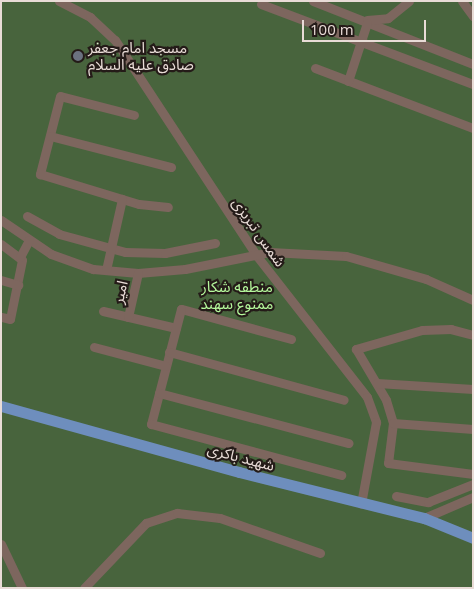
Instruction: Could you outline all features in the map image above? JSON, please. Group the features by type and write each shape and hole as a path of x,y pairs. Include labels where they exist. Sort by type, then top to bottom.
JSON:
{"main road":[{"name":"شهید باکری","path":"1,406 361,504 424,518 473,538"}],"street":[{"name":"شمس تبریزی","path":"59,1 90,17 115,40 256,255 367,397 376,422 361,504"},
{"path":"313,1 473,64"},
{"path":"352,17 375,22 388,18 409,1"},
{"path":"462,1 473,16"},
{"path":"261,4 473,84"},
{"path":"348,81 359,41 367,23"},
{"path":"315,68 473,128"},
{"path":"134,115 60,96 40,174 122,199 168,207"},
{"path":"50,136 171,167"},
{"path":"106,270 122,199"},
{"path":"27,216 59,234 111,249 165,253 215,244"},
{"path":"1,220 52,254 93,269 138,273 185,270 270,252 346,256 426,279 473,300"},
{"path":"5,318 18,285 20,257 30,240"},
{"path":"1,244 20,257"},
{"name":"امیر","path":"128,317 138,273"},
{"path":"1,280 18,285"},
{"path":"291,339 181,309 151,424 341,475"},
{"path":"103,311 176,328"},
{"path":"473,335 451,330 422,330 356,349 377,383 393,423 388,463 473,474"},
{"path":"94,347 166,366"},
{"path":"170,352 344,400"},
{"path":"377,383 473,389"},
{"path":"159,392 348,443"},
{"path":"393,423 473,429"},
{"path":"396,496 428,502 473,484"},
{"path":"424,518 473,497"},
{"path":"84,588 146,523 177,513 220,518 320,553"},
{"path":"1,544 22,588"}],"green space":[{"name":"منطقه شکار ممنوع سهند","path":"1,1 473,1 473,588 1,588"}],"place":[{"name":"مسجد امام جعفر صادق علیه السلام","path":"78,56"}]}
